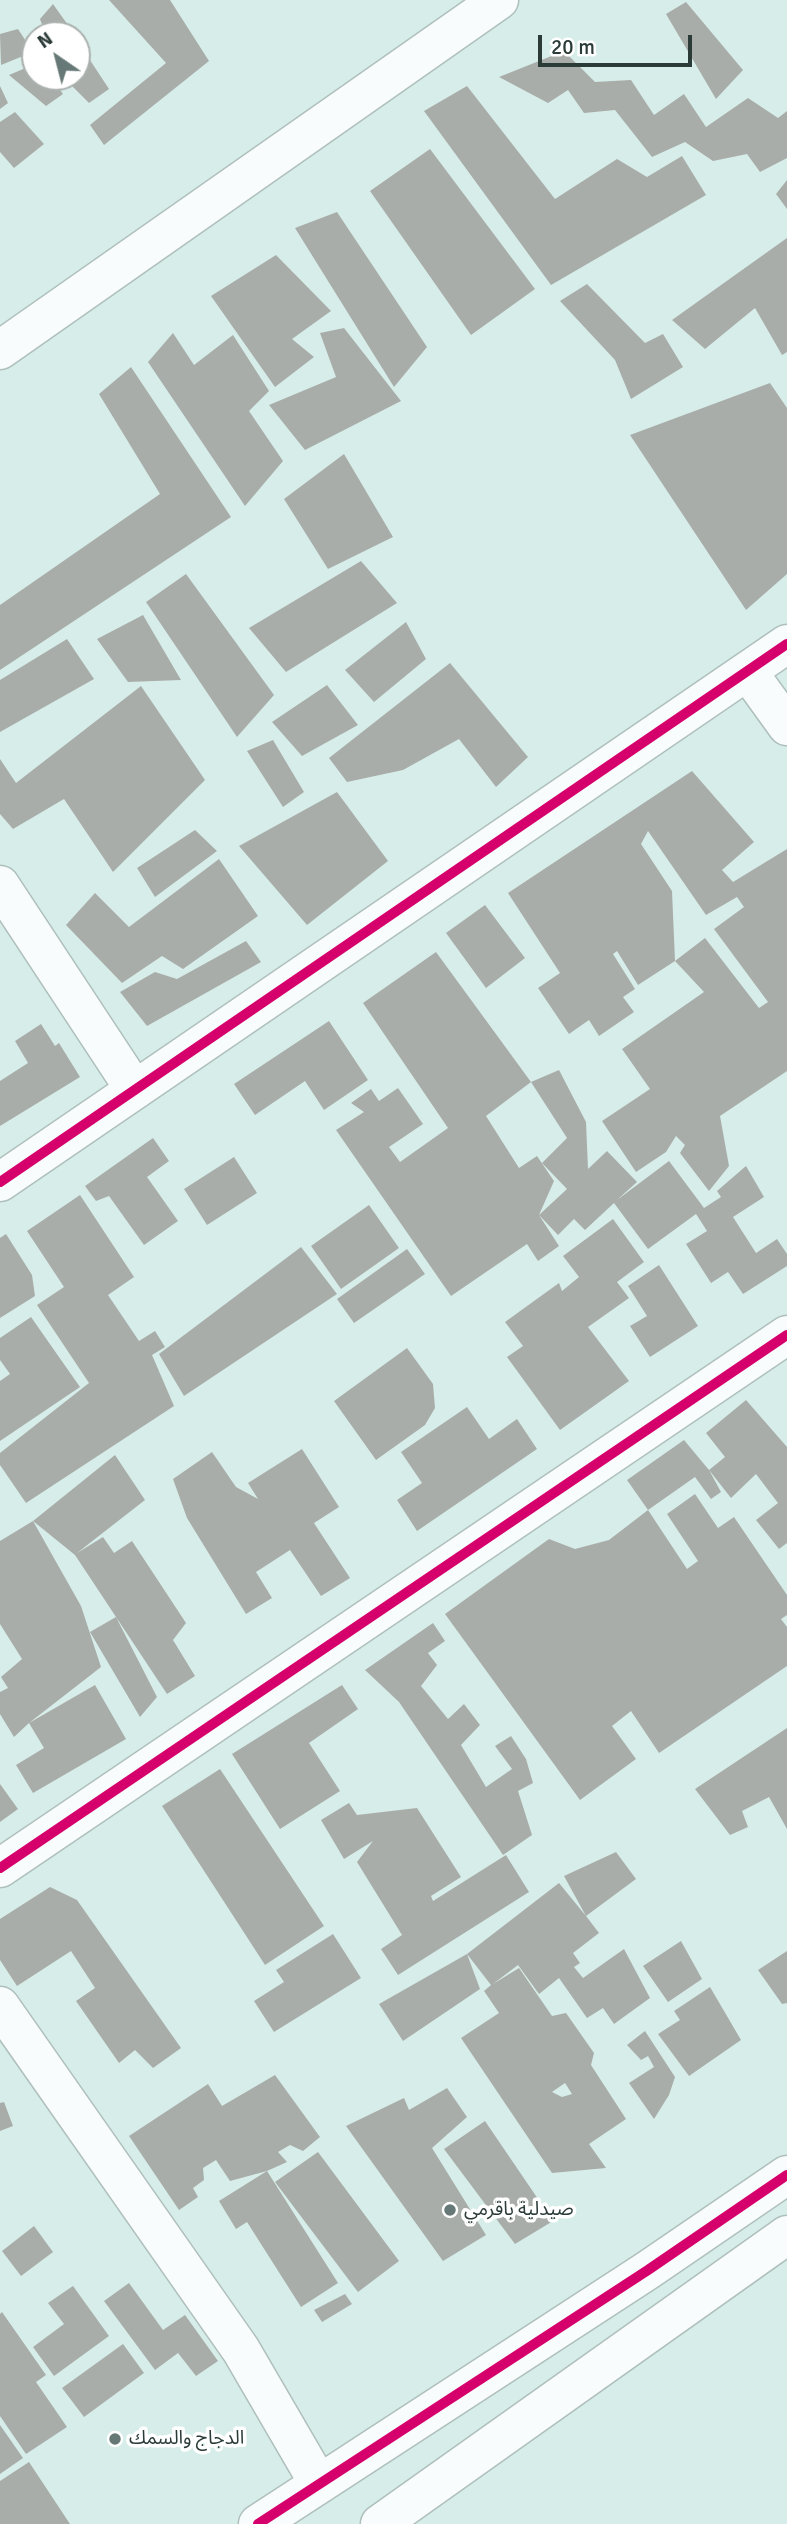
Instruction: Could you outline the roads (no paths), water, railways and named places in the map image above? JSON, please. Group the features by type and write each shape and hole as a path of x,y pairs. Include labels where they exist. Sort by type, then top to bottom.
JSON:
{"street":[{"path":"0,350 499,0"},
{"path":"0,1182 787,644"},
{"path":"748,672 787,726"},
{"path":"0,885 135,1090"},
{"path":"0,1868 787,1335"},
{"path":"0,2006 241,2350 319,2484"},
{"path":"258,2524 648,2270 787,2175"},
{"path":"380,2524 787,2235"}],"place":[{"name":"صيدلية باقرمي","path":"450,2210"},
{"name":"الدجاج والسمك","path":"115,2439"}]}
